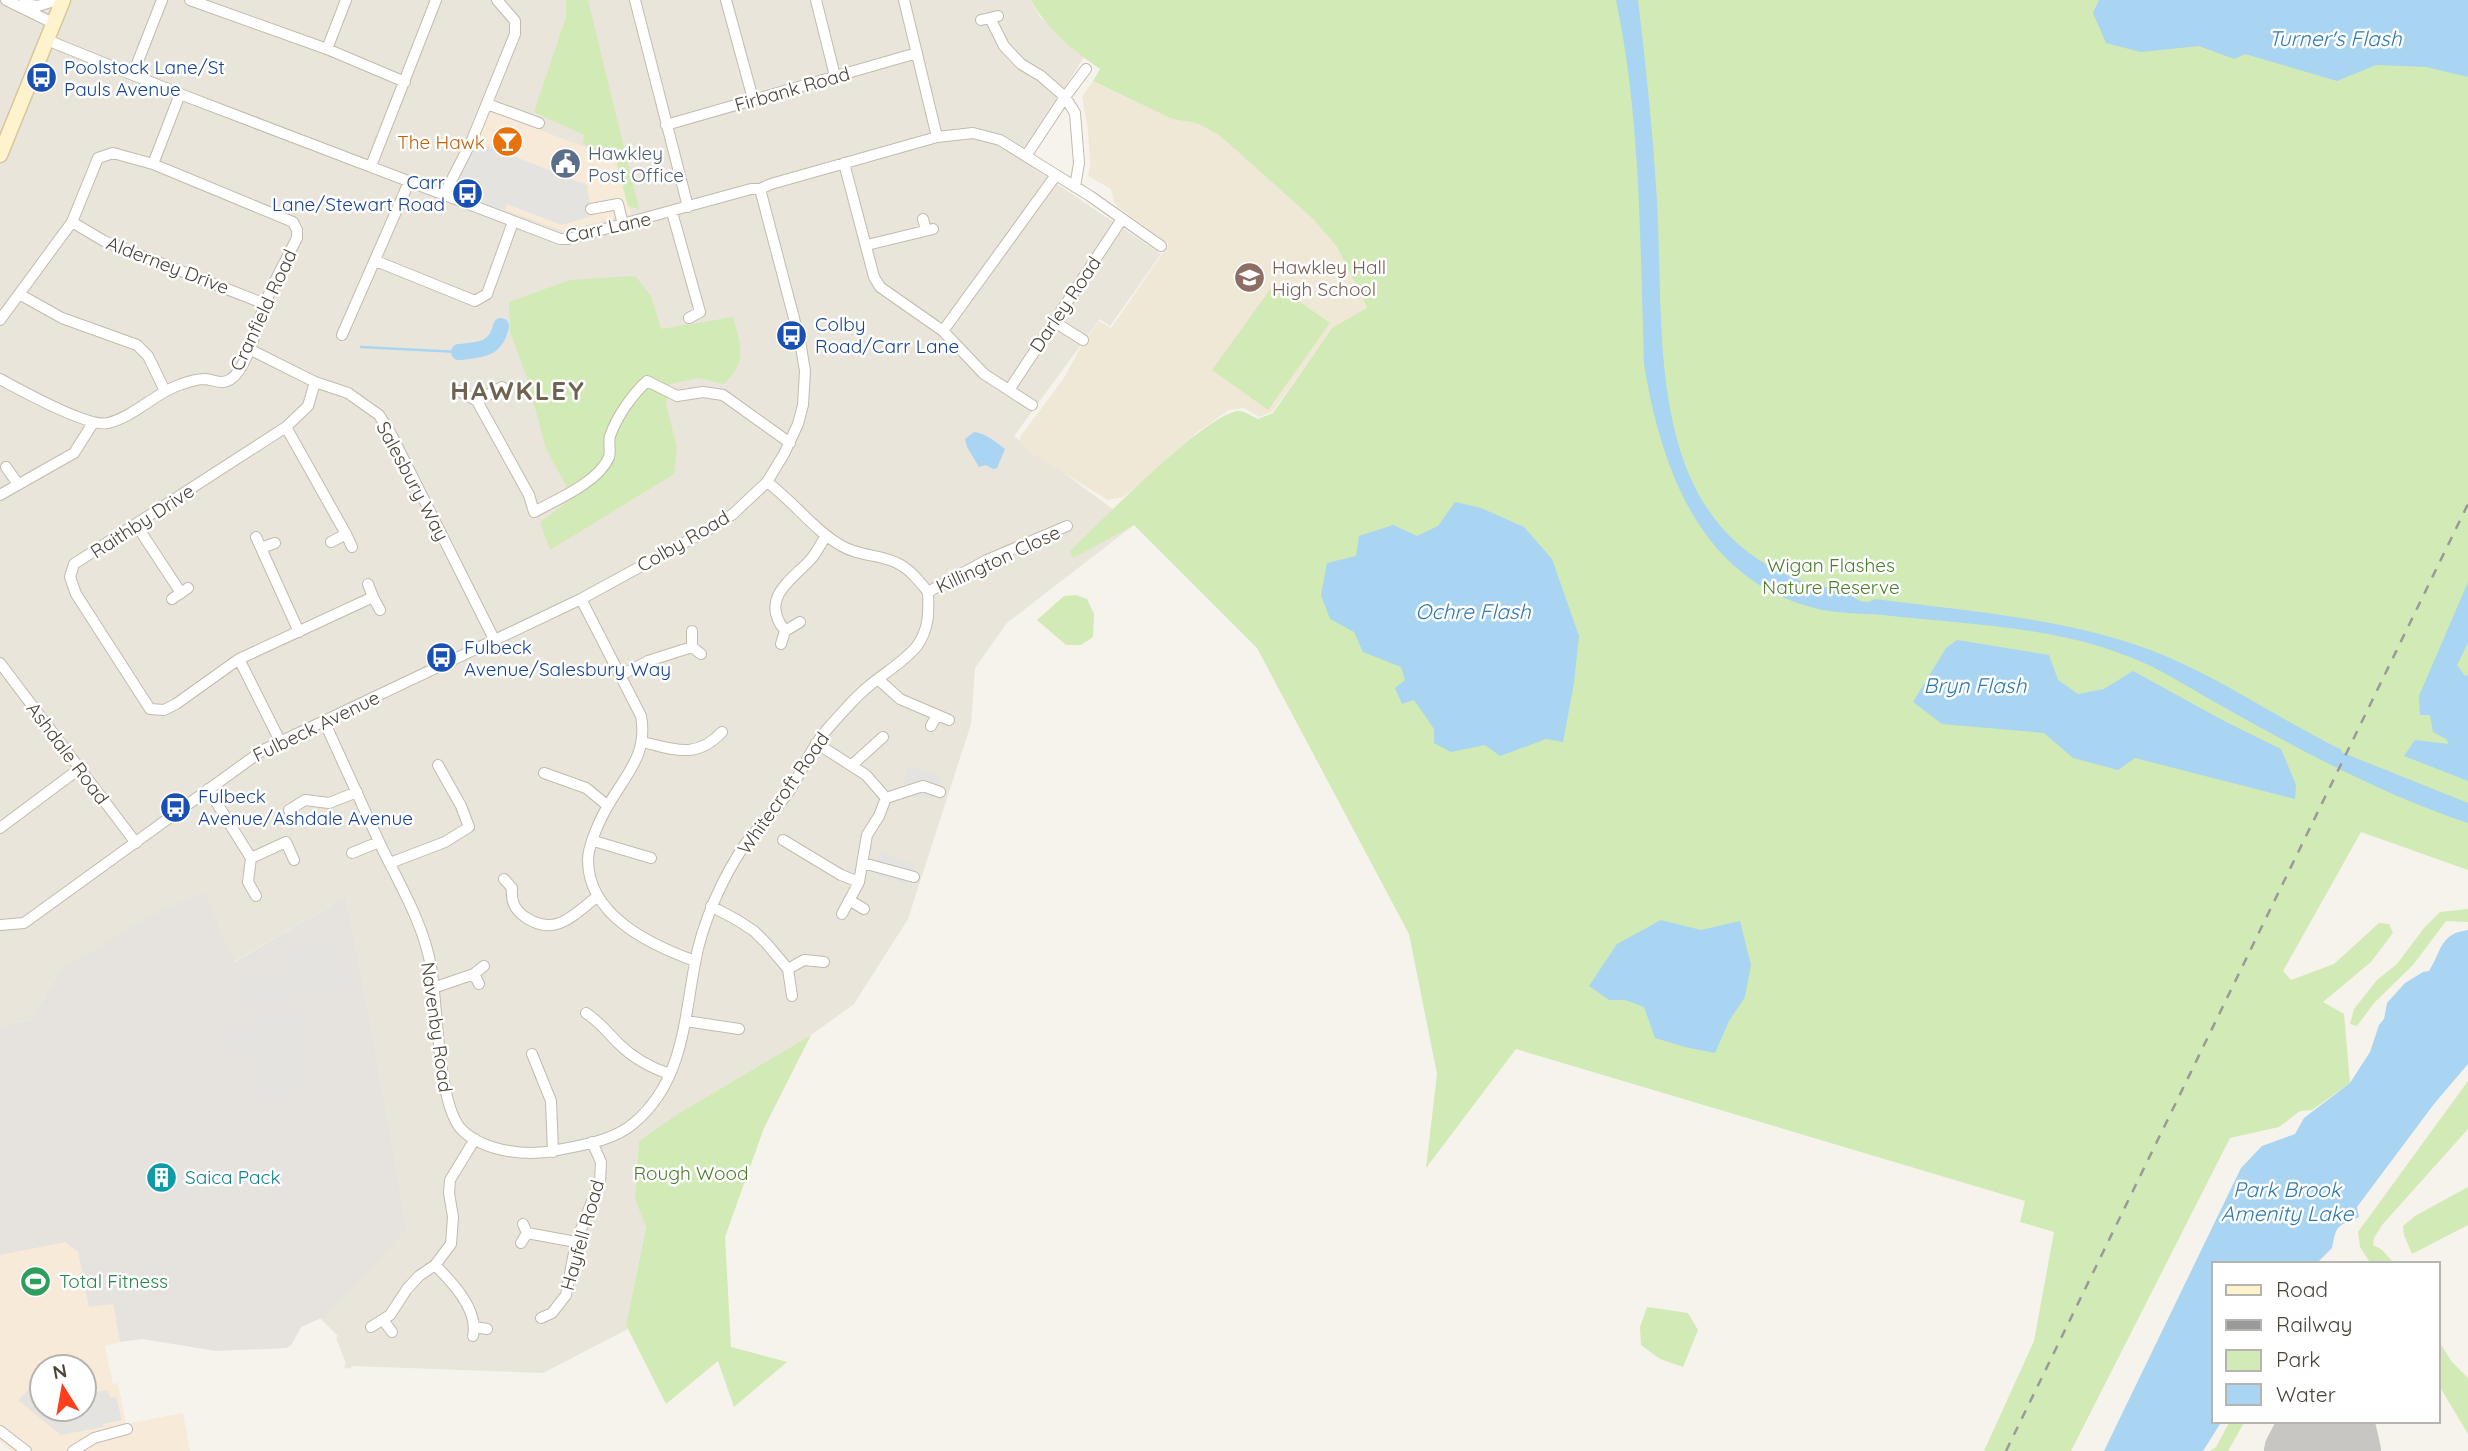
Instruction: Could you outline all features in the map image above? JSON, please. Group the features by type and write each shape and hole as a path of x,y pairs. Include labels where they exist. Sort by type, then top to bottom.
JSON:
{"main road":[{"path":"0,155 63,0"}],"street":[{"path":"9,1 38,6 57,0"},
{"path":"133,74 162,0"},
{"path":"190,0 327,49 405,82"},
{"path":"327,49 346,0"},
{"path":"371,166 436,0"},
{"path":"444,195 487,104 515,34 515,21 497,0"},
{"path":"635,0 688,207"},
{"path":"726,0 753,99"},
{"path":"816,0 835,76"},
{"path":"904,0 937,137"},
{"path":"9,1 53,23"},
{"path":"990,18 1004,47 1021,64 1041,76 1065,97 1075,113 1079,163 1075,187"},
{"name":"Carr Lane","path":"47,40 180,94 560,239 760,189 937,137 964,132 983,134 1000,140 1161,246"},
{"name":"Firbank Road","path":"666,125 917,53"},
{"path":"1026,156 1086,69"},
{"path":"153,164 180,94"},
{"path":"487,104 539,123"},
{"name":"Cranfield Road","path":"0,320 72,222 98,158 113,153 153,164 293,222 298,230 297,238 265,304 249,349 232,378 221,383 205,379 194,380 165,391 131,413 107,424 93,423"},
{"path":"844,163 874,277 880,288 943,331 984,374 1032,405"},
{"path":"943,331 1056,175"},
{"path":"342,335 409,182"},
{"name":"Colby Road","path":"581,599 733,514 767,482 790,443 803,405 805,371 800,341 760,189"},
{"path":"591,209 618,204 623,225"},
{"path":"672,212 700,312 689,318"},
{"name":"Darley Road","path":"1009,390 1122,219"},
{"name":"Alderney Drive","path":"72,222 104,241 265,304"},
{"path":"376,261 475,301 487,294 513,222"},
{"path":"867,245 928,226"},
{"path":"19,294 62,318 137,345 148,356 165,391"},
{"path":"1053,321 1083,340"},
{"name":"Salesbury Way","path":"249,349 315,382 348,393 379,415 495,641"},
{"path":"0,379 93,423 74,453 0,495"},
{"path":"459,391 477,401 529,495 534,512 586,484 609,457 609,438 618,418 647,381 677,396 704,392 723,395 790,443"},
{"name":"Raithby Drive","path":"315,382 308,406 286,427 137,526 74,564 70,577 76,594 150,709 164,710 239,659 373,597"},
{"path":"477,401 502,387"},
{"path":"286,427 352,547"},
{"path":"6,467 18,484"},
{"path":"767,482 798,507 826,536 858,554 896,562 914,575 928,592"},
{"path":"137,526 180,593"},
{"name":"Killington Close","path":"928,592 987,560 1067,526"},
{"path":"331,542 346,534"},
{"path":"785,631 777,621 775,610 780,590 813,556 826,536"},
{"path":"256,537 299,632"},
{"path":"261,548 275,543"},
{"path":"368,584 380,610"},
{"name":"Whitecroft Road","path":"553,1152 617,1134 633,1124 663,1091 679,1053 695,961 711,906 731,867 788,792 816,743 868,686 916,647 926,630 928,592"},
{"path":"581,599 641,716 643,742 600,820 588,858 592,883 598,896 616,917 648,942 695,961"},
{"name":"Fulbeck Avenue","path":"0,925 24,923 246,761 280,741 581,599"},
{"path":"781,644 785,631 800,622"},
{"path":"692,631 692,647"},
{"path":"621,675 648,661 692,647"},
{"path":"692,647 701,654"},
{"path":"239,659 280,741"},
{"name":"Ashdale Road","path":"0,663 136,843"},
{"path":"878,679 900,699 949,720"},
{"path":"931,726 937,715"},
{"name":"Navenby Road","path":"324,720 419,925 431,965 446,1096 452,1118 463,1132 506,1151 542,1154 553,1152"},
{"path":"643,742 676,750 696,750 712,743 722,732"},
{"path":"852,765 883,737"},
{"path":"816,743 866,775 886,798"},
{"path":"390,863 445,842 469,827 461,806 438,765"},
{"path":"0,828 79,769"},
{"path":"544,773 586,788 608,806"},
{"path":"886,798 923,786 940,792"},
{"path":"208,789 251,858 248,882 256,896"},
{"path":"289,810 305,800 329,803 357,792"},
{"path":"842,914 859,882 867,835 886,798"},
{"path":"783,840 841,875 859,882"},
{"path":"594,841 651,858"},
{"path":"251,858 286,842 294,860"},
{"path":"352,853 380,842"},
{"path":"863,863 914,877"},
{"path":"504,879 512,888 511,900 518,912 543,926 554,926 571,918 598,896"},
{"path":"849,900 864,909"},
{"path":"711,906 754,931 788,969 792,996"},
{"path":"788,969 804,960 824,962"},
{"path":"433,988 477,979 484,966"},
{"path":"599,1021 606,1010"},
{"path":"586,1013 599,1021 630,1054 657,1070 670,1074"},
{"path":"686,1021 739,1029"},
{"path":"721,1040 723,1027"},
{"path":"532,1054 534,1071 551,1101 553,1152"},
{"path":"371,1327 390,1315 407,1289 435,1265 451,1244 453,1217 450,1180 475,1139"},
{"name":"Hayfell Road","path":"541,1318 552,1313 566,1295 576,1242 600,1181 601,1162 592,1142"},
{"path":"521,1243 525,1229 576,1242"},
{"path":"435,1265 454,1284 461,1296 474,1332 487,1329"},
{"path":"383,1320 392,1332"},
{"path":"73,1451 94,1437 127,1429"},
{"path":"0,1431 26,1451"}],"shaded area":[{"path":"0,0 1031,0 1040,17 1084,57 1020,159 1161,254 1110,326 1100,319 1014,436 1134,525 1007,623 975,668 971,724 908,919 854,1004 811,1035 676,1115 639,1141 635,1199 646,1226 626,1325 628,1329 543,1373 352,1366 350,1369 344,1367 346,1363 336,1338 338,1336 320,1318 407,1229 346,897 233,962 204,893 59,971 32,1019 0,1027"},
{"name":"Hawkley Hall High School","path":"1093,81 1172,119 1196,123 1219,135 1313,219 1337,247 1367,309 1332,328 1273,411 1259,417 1244,408 1229,410 1196,433 1158,471 1123,497 1108,500 1028,451 1021,443 1020,437 1064,378 1099,321 1111,328 1169,244 1118,207 1111,189 1088,176 1088,129 1082,97"},
{"path":"490,111 600,153 606,162 616,160 631,214 564,231 505,210 511,192 467,168"},
{"path":"472,140 587,185 592,216 562,225 507,204 501,217 444,195"},
{"path":"909,765 942,777 934,800 909,793 903,781"},
{"path":"880,852 915,865 907,886 875,874"},
{"path":"204,892 234,962 346,897 369,1014 407,1229 324,1317 301,1327 287,1348 216,1351 142,1339 120,1342 113,1304 89,1307 78,1252 65,1242 0,1255 0,1027 32,1019 59,971 152,915"},
{"path":"335,942 343,984 239,1004 236,983 298,971 295,950"},
{"path":"294,1015 308,1084 267,1095 259,1053 236,1057 232,1036 255,1032 254,1022"},
{"path":"65,1241 78,1252 89,1307 113,1304 120,1342 105,1346 113,1384 118,1383 126,1424 183,1413 190,1451 11,1451 0,1442 0,1255"},
{"path":"28,1390 28,1408 18,1400"},
{"path":"108,1390 110,1398 116,1397 122,1420 103,1424 103,1427 61,1435 46,1423 98,1423 98,1392"}],"green space":[{"path":"566,0 588,0 639,209 628,206 616,160 583,144 584,135 534,112 566,17"},
{"name":"Wigan Flashes Nature Reserve","path":"1031,0 2468,0 2468,870 2361,832 2283,971 2291,980 2334,964 2379,923 2389,924 2393,933 2371,962 2323,1002 2344,1014 2350,1083 2312,1110 2300,1111 2279,1127 2230,1138 2071,1451 1984,1451 2034,1341 2054,1232 2020,1222 2025,1201 1516,1049 1426,1168 1437,1074 1409,934 1257,648 1134,525 1073,558 1070,551 1152,472 1202,430 1222,417 1238,411 1258,419 1273,413 1332,328 1367,308 1337,247 1313,219 1219,135 1196,123 1172,119 1093,81 1100,69 1053,30"},
{"path":"635,276 651,296 661,329 733,317 740,345 740,360 724,384 698,378 670,384 666,405 677,447 674,474 550,550 540,522 573,498 546,449 527,378 510,332 509,302 570,280"},
{"path":"1274,284 1330,323 1268,410 1212,370"},
{"path":"1076,595 1087,599 1094,614 1093,637 1081,645 1066,645 1037,620 1064,596"},
{"path":"2468,909 2468,922 2446,921 2413,965 2374,1003 2357,1026 2350,1024 2354,1009 2377,980 2397,964 2424,928 2440,912"},
{"name":"Rough Wood","path":"811,1035 764,1128 725,1237 731,1347 787,1362 734,1407 718,1361 666,1404 626,1325 646,1227 635,1199 639,1141 676,1115"},
{"path":"2468,1081 2468,1129 2382,1225 2374,1238 2373,1245 2381,1249 2393,1262 2370,1262 2360,1247 2358,1232"},
{"path":"2468,1187 2468,1225 2412,1254 2403,1226 2415,1216"},
{"path":"1647,1307 1688,1313 1698,1330 1683,1367 1660,1359 1641,1345 1640,1327"},
{"path":"2440,1343 2452,1362 2468,1378 2468,1434 2440,1387"},
{"path":"2229,1423 2244,1423 2228,1451 2210,1451 2216,1447"}],"water":[{"path":"1616,0 1638,0 1657,201 1664,367 1673,422 1689,473 1714,518 1752,555 1805,582 1841,591 1857,600 1868,602 1875,599 2057,624 2093,632 2163,655 2231,688 2342,750 2341,752 2468,803 2468,823 2404,799 2341,770 2151,666 2127,656 2098,646 2038,632 1823,610 1775,593 1742,572 1715,545 1693,514 1675,479 1652,403 1644,364 1635,135"},
{"name":"Turner's Flash","path":"2099,0 2468,0 2468,77 2426,67 2376,65 2337,81 2245,54 2234,59 2199,46 2141,52 2106,43 2093,13"},
{"path":"974,432 986,436 1005,449 997,468 986,465 979,467 965,439"},
{"name":"Ochre Flash","path":"1455,502 1481,508 1524,527 1552,559 1579,636 1563,742 1546,739 1500,756 1485,745 1451,752 1434,743 1434,729 1414,700 1402,704 1395,688 1405,680 1401,667 1363,652 1354,632 1330,619 1321,595 1327,563 1356,556 1359,536 1393,525 1417,536 1438,526"},
{"path":"2468,582 2468,643 2457,665 2465,676 2468,675 2468,781 2404,756 2415,740 2449,744 2446,739 2433,732 2430,715 2420,715 2419,696"},
{"name":"Bryn Flash","path":"1957,640 2049,655 2058,680 2078,694 2104,689 2133,671 2281,749 2296,785 2295,799 2135,758 2118,770 2073,758 2044,733 1942,724 1913,702 1946,648"},
{"path":"1661,920 1701,930 1740,921 1751,965 1745,997 1729,1021 1715,1053 1655,1038 1644,1007 1625,1000 1609,1000 1589,986 1617,944"},
{"name":"Park Brook Amenity Lake","path":"2468,930 2468,1064 2434,1104 2357,1207 2359,1217 2339,1227 2332,1248 2318,1262 2212,1262 2212,1423 2221,1423 2203,1451 2104,1451 2241,1168 2262,1146 2295,1134 2304,1118 2350,1083 2370,1052 2379,1025 2384,1019 2387,1003 2405,983 2429,971 2442,944 2451,935"}],"waterway":[{"path":"459,352 480,349 491,344 499,334 501,326"},
{"path":"361,347 459,352"}],"runway":[{"path":"2294,1451 2309,1423"},
{"path":"2344,1423 2351,1451"}],"railway":[{"path":"2006,1451 2468,504"}],"place":[{"name":"Poolstock Lane/St Pauls Avenue","path":"41,78"},
{"name":"The Hawk","path":"508,142"},
{"name":"Hawkley Post Office","path":"565,164"},
{"name":"Carr Lane/Stewart Road","path":"468,193"},
{"name":"Hawkley Hall High School","path":"1249,278"},
{"name":"Colby Road/Carr Lane","path":"792,335"},
{"name":"Fulbeck Avenue/Salesbury Way","path":"441,658"},
{"name":"Fulbeck Avenue/Ashdale Avenue","path":"175,807"},
{"name":"Saica Pack","path":"162,1177"},
{"name":"Total Fitness","path":"36,1281"}],"district":[{"name":"HAWKLEY","path":"518,391"}]}
